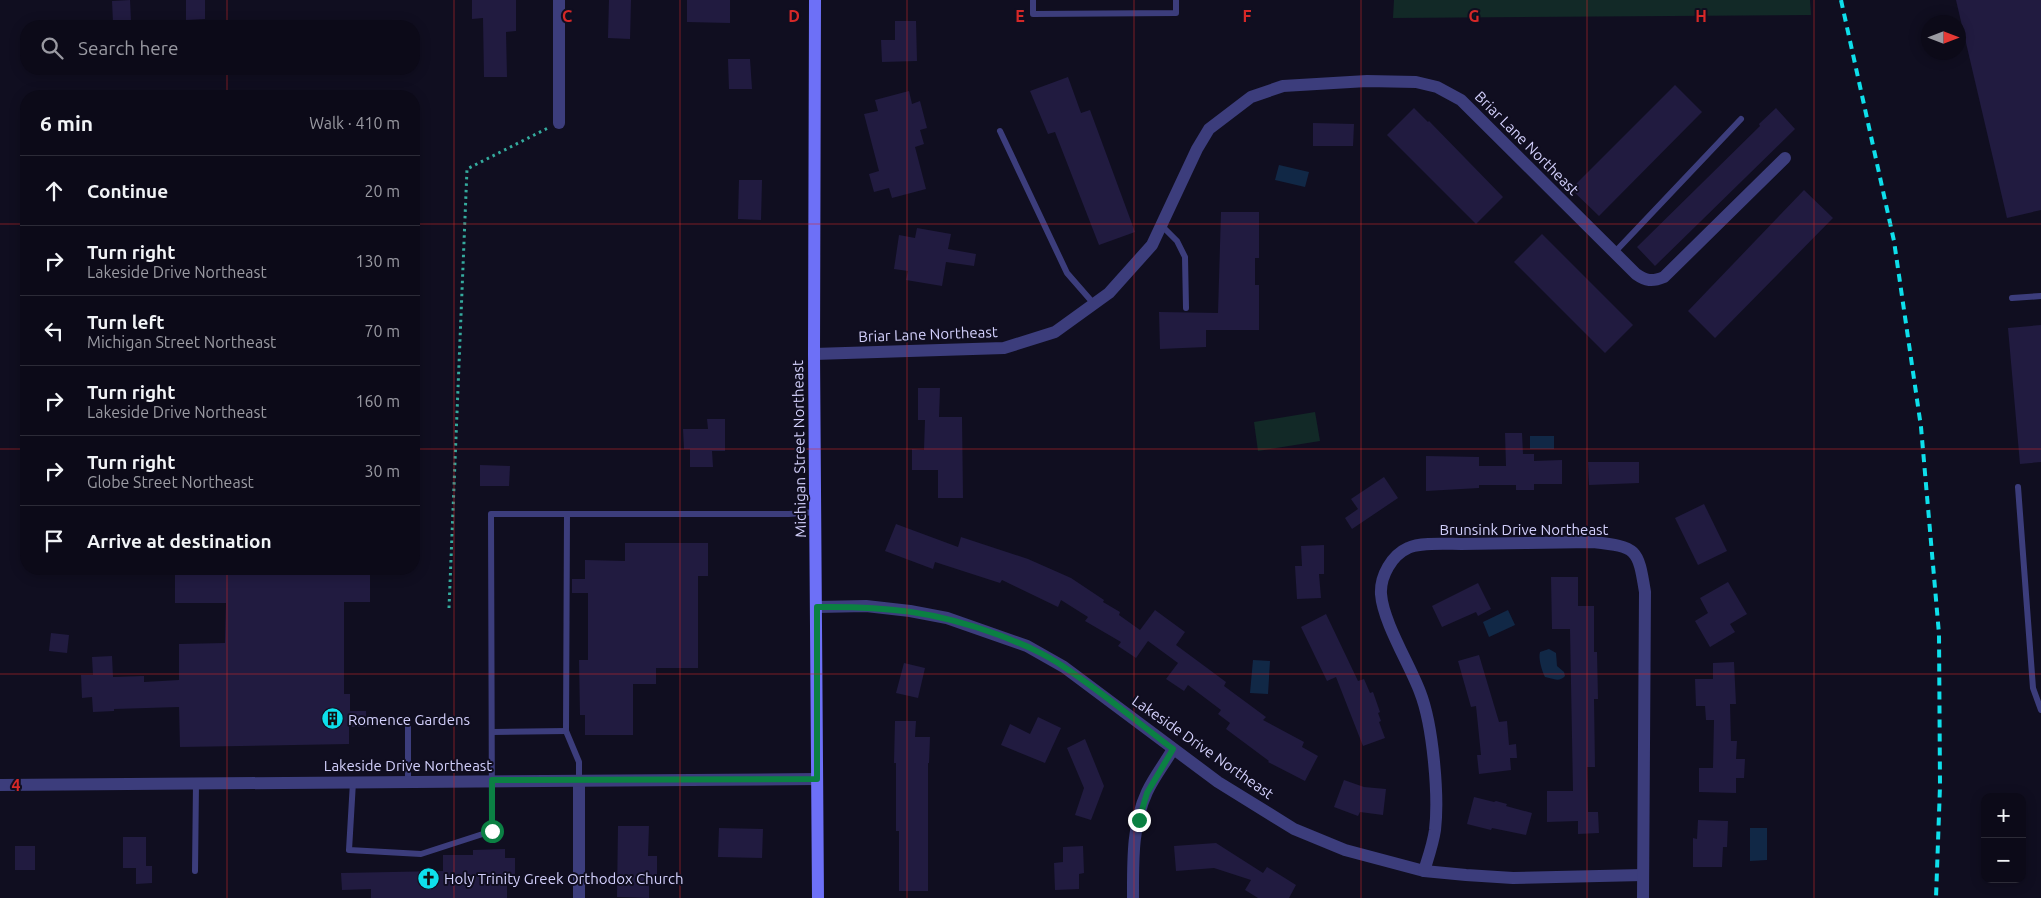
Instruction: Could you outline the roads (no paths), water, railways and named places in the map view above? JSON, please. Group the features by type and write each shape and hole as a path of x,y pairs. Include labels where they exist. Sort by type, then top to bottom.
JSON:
{"main road":[{"name":"Michigan Street Northeast","path":"815,0 814,354 818,898"}],"street":[{"path":"559,0 559,123"},
{"name":"Briar Lane Northeast","path":"814,354 1004,348 1055,332 1109,293 1152,245 1196,149 1209,129 1251,97 1283,86 1367,81 1416,82 1437,87 1461,100 1614,253 1646,281 1664,277 1785,158"},
{"name":"Brunsink Drive Northeast","path":"1424,870 1435,832 1435,775 1421,693 1385,610 1381,594 1386,570 1398,554 1410,547 1436,544 1593,542 1627,547 1634,552 1641,567 1644,584 1643,898"},
{"name":"Lakeside Drive Northeast","path":"817,607 866,606 919,612 947,618 1027,646 1064,666 1218,782 1294,829 1345,850 1424,870 1513,878 1643,875"},
{"path":"1134,898 1134,856 1139,820 1147,793 1173,749"},
{"name":"Lakeside Drive Northeast","path":"0,785 408,780 817,779"},
{"path":"579,780 579,898"}],"lane":[{"path":"1033,0 1033,14 1043,14 1176,12 1176,0"},
{"path":"1614,253 1741,119"},
{"path":"1000,131 1067,273 1094,304"},
{"path":"1162,225 1177,241 1185,257 1186,308"},
{"path":"2012,298 2041,296"},
{"path":"2018,487 2032,688 2041,710"},
{"path":"354,782 349,850 421,854 492,831 491,514 789,514 816,512"},
{"path":"566,514 566,731 579,762 579,780"},
{"path":"408,723 408,780"},
{"path":"492,732 566,731"},
{"path":"195,871 196,783"}],"water":[{"path":"1279,165 1309,172 1305,187 1275,180"},
{"path":"1530,436 1554,436 1554,449 1530,449"},
{"path":"1508,610 1515,625 1489,637 1483,622"},
{"path":"1549,649 1556,653 1557,666 1564,672 1565,676 1563,678 1555,680 1545,677 1540,661 1540,652"},
{"path":"1253,660 1270,661 1268,694 1250,693"},
{"path":"1750,828 1767,828 1767,860 1750,861"}],"railway":[{"path":"1841,0 1894,241 1921,427 1939,634 1940,786 1936,898"}],"place":[{"name":"Romence Gardens","path":"332,719"},
{"name":"Holy Trinity Greek Orthodox Church","path":"428,878"}]}
